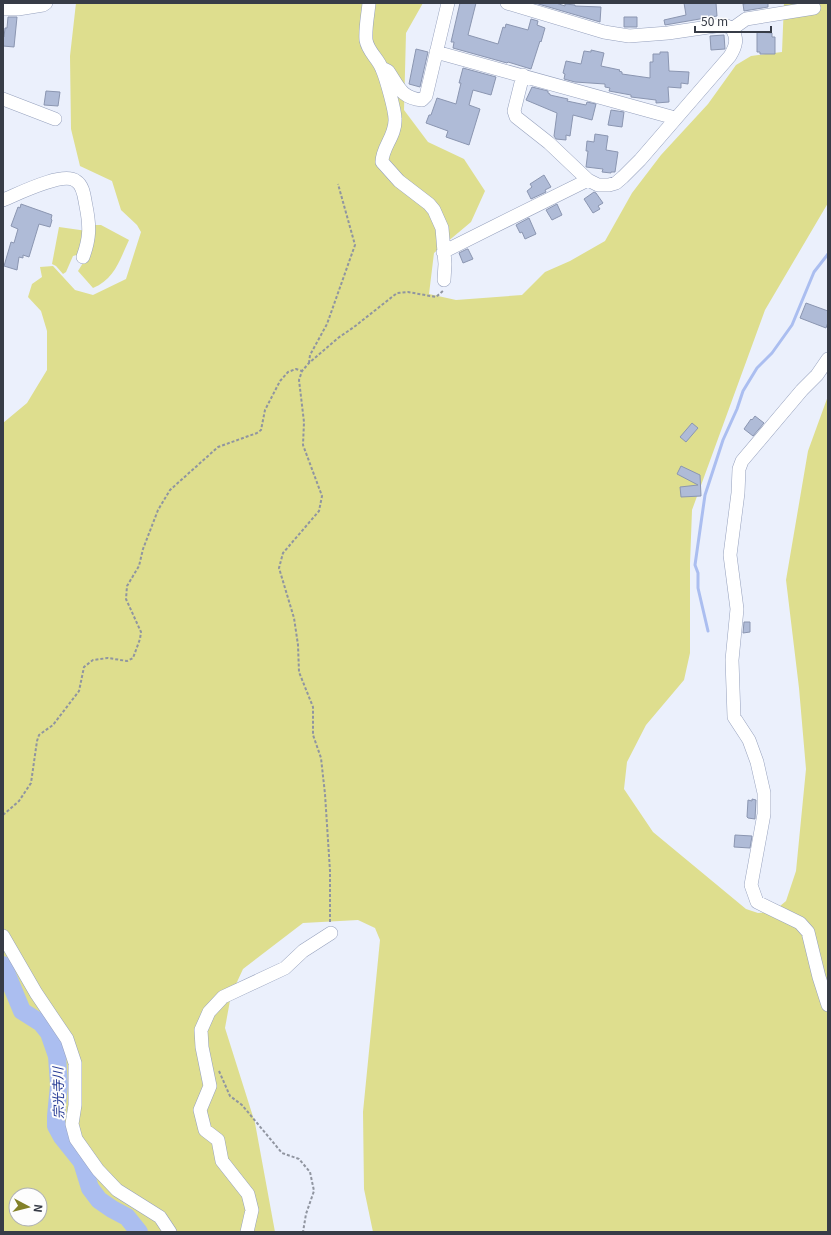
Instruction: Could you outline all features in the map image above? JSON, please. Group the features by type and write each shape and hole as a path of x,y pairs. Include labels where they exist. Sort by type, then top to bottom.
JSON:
{"street":[{"path":"3,9 18,9 43,5 46,3"},
{"path":"369,3 366,40 374,57 382,68 395,119 393,134 382,158 382,162 399,181 429,204 434,210 442,228 445,264 444,280"},
{"path":"382,68 388,71 406,96 411,99 422,100 426,96 448,3"},
{"path":"507,3 604,32 629,36 668,33 722,25 728,26 735,34 736,42 730,56 640,160 616,183 609,185 598,185 588,180 562,154 514,114 523,75"},
{"path":"732,29 741,21 746,19 814,8"},
{"path":"436,52 676,118"},
{"path":"3,99 55,119"},
{"path":"3,200 51,181 65,178 72,178 77,181 83,190 89,223 87,246 83,257"},
{"path":"444,252 588,180"},
{"path":"828,359 817,375 802,390 742,461 739,469 738,493 730,555 737,609 732,660 734,717 749,740 757,762 764,793 764,814 751,885 757,902 800,923 808,932 819,977 828,1005"},
{"path":"247,1232 252,1210 248,1194 222,1161 218,1140 205,1130 200,1110 210,1086 202,1046 201,1030 209,1012 223,997 285,968 303,951 331,933"},
{"path":"3,936 36,993 69,1045 75,1063 75,1105 72,1124 76,1139 98,1170 117,1190 160,1217 170,1232"}],"path":[{"path":"309,363 310,355 327,324 355,245 338,184"},
{"path":"331,933 330,871 321,758 313,735 313,707 299,672 298,645 294,618 279,568 283,553 319,511 322,496 302,445 304,422 299,380 302,371 309,363 338,338 397,293 408,292 436,297 443,291 444,280"},
{"path":"3,816 19,801 31,783 39,734 53,725 79,691 84,667 93,660 108,658 127,661 133,658 140,639 140,632 126,599 127,586 139,566 143,549 158,510 170,490 218,447 257,433 261,430 265,410 280,381 288,372 296,369 302,371"},
{"path":"219,1069 230,1096 242,1105 282,1153 299,1160 310,1172 314,1191 306,1214 303,1232"}],"shaded area":[{"path":"76,3 423,3 406,33 404,110 428,142 464,159 485,191 471,222 434,253 429,294 456,300 522,295 545,272 570,261 605,241 632,193 661,155 708,104 736,65 751,56 782,52 784,3 828,3 828,203 765,310 692,510 690,564 690,653 684,680 646,725 627,762 624,789 653,832 746,909 758,913 773,912 786,901 796,871 806,769 799,688 786,580 808,451 828,396 828,1232 373,1232 364,1189 363,1112 380,940 375,928 358,920 303,923 243,969 231,995 225,1028 255,1123 275,1232 3,1232 3,423 27,403 47,370 47,331 41,311 28,297 32,284 42,277 40,267 53,266 75,290 93,295 126,279 141,232 137,225 121,210 112,181 80,166 71,129 70,56"},
{"path":"92,225 101,225 129,240 112,274 93,288 78,271 86,258"},
{"path":"59,227 87,231 80,254 73,256 66,272 63,274 56,266 52,264"}],"building":[{"path":"460,3 476,3 468,35 498,44 503,27 505,28 506,24 528,30 531,19 538,21 537,25 545,28 531,69 453,48 454,42 451,42"},
{"path":"535,3 556,3 565,6 565,4 601,7 600,22"},
{"path":"684,3 716,3 717,16 665,25 664,20 686,15"},
{"path":"768,3 768,7 744,11 743,4"},
{"path":"8,17 17,17 14,47 3,46 3,36 4,37 5,28 7,28"},
{"path":"624,17 637,17 637,27 624,27"},
{"path":"757,32 772,33 772,37 775,37 775,54 760,54 760,52 757,52"},
{"path":"724,35 725,49 711,50 710,36"},
{"path":"416,49 428,52 420,87 409,84"},
{"path":"591,50 604,53 601,66 620,70 619,71 622,72 622,74 650,78 650,62 653,62 653,54 668,52 669,71 689,72 688,84 681,83 681,88 668,87 669,102 656,103 656,100 631,97 631,95 609,91 610,88 605,87 605,84 575,82 564,79 565,74 563,73 566,61 581,64 584,51 591,52"},
{"path":"463,68 496,77 491,95 473,90 469,105 480,109 469,145 446,137 448,131 426,123 429,115 431,115 437,98 456,104"},
{"path":"532,87 548,91 550,95 568,99 567,101 586,105 587,102 596,104 592,120 573,115 570,136 566,135 566,140 556,139 554,136 557,113 526,100"},
{"path":"46,91 60,92 58,106 44,105"},
{"path":"611,110 624,112 622,127 608,125"},
{"path":"595,134 608,136 606,150 618,152 615,172 602,172 603,169 586,167 588,151 586,151 587,141 594,142"},
{"path":"544,175 551,187 545,190 546,192 531,199 527,191 532,187 530,184"},
{"path":"594,192 603,203 598,206 600,209 593,213 584,199"},
{"path":"21,204 52,215 52,220 50,227 39,224 29,257 23,255 23,258 19,257 17,270 4,266 11,242 14,243 18,229 11,226 18,207 20,208"},
{"path":"557,204 562,215 552,220 546,210"},
{"path":"529,218 536,234 525,239 522,232 520,233 516,225"},
{"path":"467,249 473,259 463,263 459,253"},
{"path":"806,303 828,311 828,322 826,328 800,318"},
{"path":"755,416 764,423 753,436 744,429"},
{"path":"692,423 698,428 686,442 680,437"},
{"path":"681,466 700,475 701,496 681,497 680,487 698,485 677,474"},
{"path":"744,622 750,622 750,632 743,633"},
{"path":"752,799 756,800 755,819 747,817 748,800 752,801"},
{"path":"735,835 752,836 750,848 734,847"}],"waterway":[{"path":"708,631 698,588 698,573 695,565 705,495 723,440 737,409 743,391 757,368 772,353 792,325 814,272 828,254"},
{"name":"宗光寺川","path":"3,965 22,1011 41,1023 49,1033 57,1056 59,1085 56,1126 62,1137 82,1162 90,1188 99,1200 127,1217 139,1232"}]}
